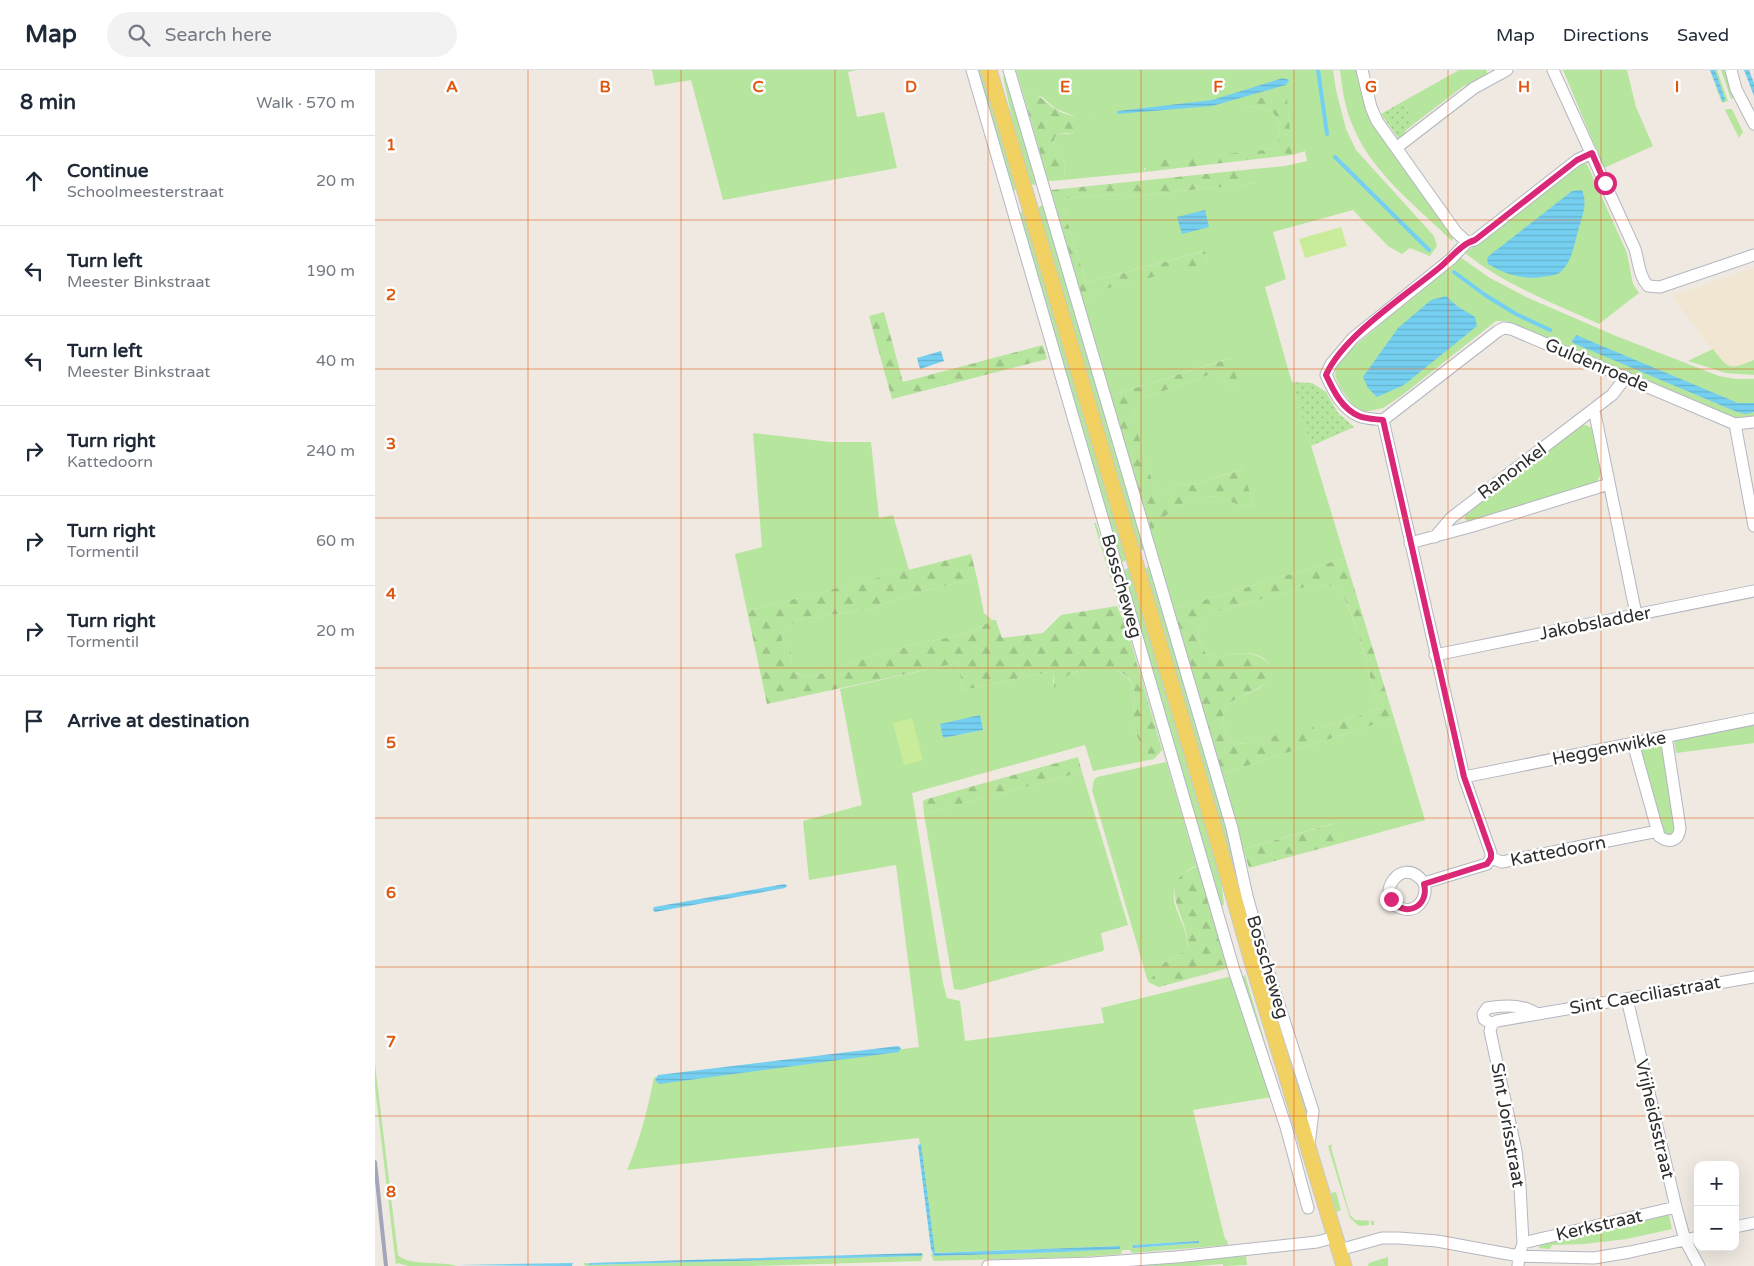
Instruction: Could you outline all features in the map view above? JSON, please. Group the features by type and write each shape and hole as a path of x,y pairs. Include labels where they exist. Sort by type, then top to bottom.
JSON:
{"main road":[{"name":"Bosscheweg","path":"989,70 1253,965 1344,1266"}],"street":[{"name":"Bosscheweg","path":"972,70 1234,970 1286,1127 1307,1208"},
{"name":"Bosscheweg","path":"1009,70 1232,828 1247,896 1261,947 1313,1111 1308,1147"},
{"path":"1363,70 1374,116 1456,232 1467,242"},
{"path":"1396,148 1474,88 1507,70"},
{"path":"1553,70 1635,249 1640,278 1648,286 1660,287 1754,255"},
{"path":"1731,70 1736,89 1754,124"},
{"path":"1383,420 1358,415 1346,408 1326,375 1331,364 1353,338 1451,259 1467,242 1475,240 1577,160 1592,153"},
{"path":"1011,203 1046,193"},
{"name":"Guldenroede","path":"1383,420 1504,328 1511,329 1735,424"},
{"name":"Ranonkel","path":"1435,537 1451,518 1612,395 1626,377"},
{"path":"1594,409 1636,614"},
{"name":"Kattedoorn","path":"1383,420 1464,777 1491,853 1491,858 1502,862 1658,831"},
{"path":"1754,422 1735,424 1754,526"},
{"name":"Ranonkel","path":"1410,544 1609,484"},
{"name":"Bosscheweg","path":"1134,562 1153,556"},
{"name":"Jakobsladder","path":"1435,655 1754,591"},
{"name":"Heggenwikke","path":"1464,777 1754,719"},
{"path":"1633,743 1658,831 1662,839 1671,841 1676,839 1680,828 1666,736"},
{"path":"1424,884 1487,864 1491,858"},
{"name":"Bosscheweg","path":"1234,970 1253,965"},
{"name":"Sint Caeciliastraat","path":"1492,1024 1497,1020 1754,977"},
{"name":"Vrijheidsstraat","path":"1627,999 1675,1207 1685,1240 1699,1266"},
{"name":"Sint Jorisstraat","path":"1492,1024 1490,1031 1516,1151 1520,1186 1523,1243 1519,1261"},
{"name":"Kerkstraat","path":"1523,1243 1675,1207"},
{"path":"1739,1226 1754,1222"},
{"name":"Kerkstraat","path":"988,1266 1092,1263 1176,1257 1317,1242 1337,1244 1382,1238 1437,1241 1519,1261 1594,1258 1694,1238"}],"shaded area":[{"path":"1754,268 1754,360 1737,366 1724,365 1672,296"}],"green space":[{"path":"652,70 857,70 848,72 857,117 884,112 897,168 723,200 691,80 655,86"},
{"path":"977,70 982,70 1017,188 1014,191 1012,191"},
{"path":"1016,70 1333,70 1346,129 1356,150 1434,236 1437,246 1430,256 1410,248 1402,254 1388,246 1353,210 1273,232 1286,279 1265,287 1345,558 1174,609 1151,531 1173,510 1193,500 1216,496 1244,506 1253,504 1242,469 1194,485 1178,484 1158,501 1133,419 1135,409 1137,404 1144,398 1211,374 1220,375 1231,391 1240,389 1230,358 1110,396 1084,305 1092,294 1097,291 1208,262 1204,251 1086,283 1063,207 1063,201 1068,198 1116,194 1124,197 1257,183 1254,169 1285,166 1307,161 1305,151 1292,155 1287,95 1245,106 1266,109 1275,115 1278,123 1279,137 1275,145 1269,149 1144,168 1145,172 1063,180 1064,164 1053,144 1056,136 1058,134 1075,132 1092,116 1080,118 1056,109 1042,97 1029,93 1024,97"},
{"path":"1340,70 1359,70 1371,118 1454,236 1452,241 1393,185 1368,154 1358,137 1348,113"},
{"path":"1459,70 1486,70 1488,75 1468,88 1465,85 1415,123 1402,102"},
{"path":"1563,70 1627,70 1636,107 1653,146 1604,168"},
{"path":"1709,70 1722,101 1715,70 1717,70 1728,101 1722,103"},
{"path":"1721,70 1725,70 1735,97 1731,99"},
{"path":"1007,76 1037,183 1035,185 1030,184 1015,132 1003,77"},
{"path":"1029,93 1040,97 1055,109 1069,115 1079,117 1093,116 1080,129 1070,133 1060,133 1054,139 1053,144 1064,164 1063,180 1048,181 1024,97"},
{"path":"1287,95 1292,155 1145,172 1146,164 1150,161 1272,148 1279,137 1278,123 1275,115 1266,109 1245,106 1241,100"},
{"path":"1402,102 1415,123 1405,131 1407,135 1403,138 1398,138 1381,114"},
{"path":"1732,109 1743,132 1739,138 1725,110"},
{"path":"1581,164 1587,164 1627,253 1633,284 1639,293 1599,324 1547,301 1496,275 1465,253"},
{"path":"1254,169 1258,183 1124,197 1116,194 1068,198 1063,201 1063,207 1086,283 1205,251 1208,263 1097,291 1092,294 1084,305 1051,190"},
{"path":"1040,206 1044,206 1144,549 1142,550 1138,548 1038,210"},
{"path":"1019,213 1024,213 1127,560 1122,562 1119,561"},
{"path":"1341,227 1347,246 1305,258 1299,239"},
{"path":"1460,257 1490,278 1526,297 1616,336 1719,376 1736,379 1754,379 1754,418 1740,419 1734,417 1506,321 1496,321 1383,408 1363,412 1355,408 1341,389 1335,376 1336,367 1351,349"},
{"path":"884,312 903,382 1043,345 1047,359 892,399 869,316"},
{"path":"1713,349 1730,366 1754,360 1754,375 1726,373 1688,361"},
{"path":"1231,358 1240,389 1231,391 1220,375 1211,374 1144,398 1136,406 1133,418 1158,500 1167,495 1178,484 1194,485 1243,469 1253,504 1243,506 1215,496 1193,500 1173,510 1151,531 1110,396"},
{"path":"1292,382 1312,383 1326,392 1338,413 1354,427 1311,446"},
{"path":"1579,424 1592,428 1601,457 1601,472 1594,484 1468,522 1465,519 1467,511"},
{"path":"753,433 830,442 871,442 879,518 893,515 909,570 747,611 735,554 762,547"},
{"path":"1094,523 1096,523 1227,968 1188,978 1196,866 1182,875 1176,884 1174,894 1174,900 1187,937 1187,950 1165,962 1148,982 1092,790 1094,780 1097,777 1166,762"},
{"path":"971,554 977,578 908,595 872,609 796,621 782,634 782,641 791,652 793,668 801,675 812,677 877,655 975,630 992,620 996,620 1002,638 1043,633 1061,615 1117,606 1125,625 1162,750 1154,759 1143,747 1135,731 1133,717 1135,697 1131,682 1122,673 1109,669 1101,668 1076,672 1067,676 1054,688 1054,671 964,690 957,663 767,704 747,611"},
{"path":"1345,558 1394,718 1221,774 1174,609","holes":["1316,584 1335,588 1344,599 1362,646 1379,709 1315,730 1312,722 1251,744 1239,743 1233,740 1228,735 1223,721 1226,707 1230,702 1263,685 1277,673 1269,663 1248,653 1221,656 1206,654 1200,641 1200,626 1215,612"]},
{"path":"1148,566 1152,569 1305,1102 1308,1114 1305,1115 1145,571"},
{"path":"1129,567 1221,879 1224,905 1218,906 1123,571"},
{"path":"977,578 984,613 992,620 975,630 916,644 838,667 812,677 802,676 794,671 791,653 782,641 782,634 796,621 872,609 908,595"},
{"path":"1316,584 1325,584 1333,587 1338,590 1344,599 1362,646 1379,709 1315,730 1312,723 1251,744 1236,742 1228,735 1223,721 1226,707 1236,699 1262,686 1276,673 1267,661 1255,654 1241,653 1214,656 1206,654 1200,641 1200,626 1215,612"},
{"path":"957,663 964,690 1054,671 1053,684 1073,673 1096,668 1116,670 1131,682 1135,696 1133,716 1135,730 1143,747 1154,759 1093,771 1085,745 912,793 943,983 947,998 960,1001 965,1041 1104,1023 1101,1008 1232,976 1272,1097 1193,1110 1228,1245 1132,1253 1130,1250 1122,1250 1121,1254 1081,1257 934,1261 930,1253 935,1256 1062,1252 1120,1248 1120,1246 934,1253 919,1138 627,1170 643,1124 654,1077 656,1077 655,1080 919,1047 896,865 809,880 803,821 862,805 840,689","holes":["979,716 982,730 943,738 941,724","1198,1241 1198,1243 1133,1248 1132,1245"]},
{"path":"912,718 923,760 904,765 893,723"},
{"path":"1394,718 1425,820 1341,843 1335,823 1243,849 1221,774"},
{"path":"1754,724 1754,743 1676,753 1674,740"},
{"path":"1662,745 1676,829 1674,834 1666,836 1663,832 1640,750"},
{"path":"1078,757 1082,772 924,814 923,801 927,799"},
{"path":"1082,772 1128,925 1101,933 1103,951 961,990 954,989 924,814"},
{"path":"1336,823 1341,843 1249,868 1243,849"},
{"path":"1201,865 1229,968 1159,987 1148,982 1165,962 1187,950 1187,938 1174,891 1177,881 1185,873","holes":["1225,964 1227,968 1188,978 1187,973"]},
{"path":"1245,975 1283,1103 1242,977"},
{"path":"375,1064 398,1255 409,1261 457,1266 408,1266 398,1263 396,1265 375,1087"},
{"path":"1331,1142 1350,1215 1355,1220 1374,1221 1374,1225 1371,1225 1371,1221 1369,1221 1369,1225 1359,1226 1350,1218 1328,1146 1331,1145"},
{"path":"1336,1192 1341,1210 1336,1212 1331,1193"},
{"path":"1668,1211 1672,1229 1627,1239 1584,1244 1552,1245 1550,1249 1539,1248 1540,1241"},
{"path":"922,1253 921,1261 751,1266 586,1266 583,1264 921,1256"},
{"path":"1246,1256 1247,1265 1139,1266"},
{"path":"1388,1257 1388,1266 1368,1266 1369,1263"}],"water":[{"path":"1710,70 1715,70 1725,99 1724,102 1722,101"},
{"path":"1744,70 1749,70 1754,83 1754,96"},
{"path":"1283,78 1289,80 1286,85 1212,106 1117,114 1118,111 1212,100"},
{"path":"1582,190 1584,195 1583,216 1569,260 1559,273 1532,278 1509,274 1488,264 1487,258 1490,255 1572,191"},
{"path":"1205,210 1209,227 1182,234 1177,217"},
{"path":"1446,296 1457,306 1475,317 1477,326 1404,385 1377,397 1368,388 1363,377 1398,328 1431,300"},
{"path":"1576,335 1738,403 1754,403 1754,412 1746,414 1737,412 1573,343 1572,341"},
{"path":"941,351 944,361 920,369 917,358"},
{"path":"980,715 983,730 943,738 940,724"},
{"path":"785,884 787,886 785,888 655,912 653,910 654,907"},
{"path":"898,1046 901,1048 899,1052 659,1084 655,1080 658,1075"},
{"path":"921,1144 935,1253 1120,1246 1120,1249 934,1256 931,1249 918,1145"},
{"path":"1199,1241 1199,1243 1133,1248 1132,1245"},
{"path":"922,1253 922,1256 588,1265 589,1263"},
{"path":"573,1263 572,1266 457,1265"}],"waterway":[{"path":"1318,70 1327,134"},
{"path":"1335,157 1429,250"},
{"path":"1454,272 1485,295 1516,314 1550,330"}],"railway":[{"path":"375,1162 386,1266"}],"route":[{"path":"1391,899 1394,904 1403,909 1414,908 1423,900 1425,895 1424,884 1487,864 1491,858 1491,853 1464,777 1383,420 1358,415 1346,408 1326,375 1331,364 1353,338 1451,259 1467,242 1475,240 1577,160 1592,153 1605,183"}]}
